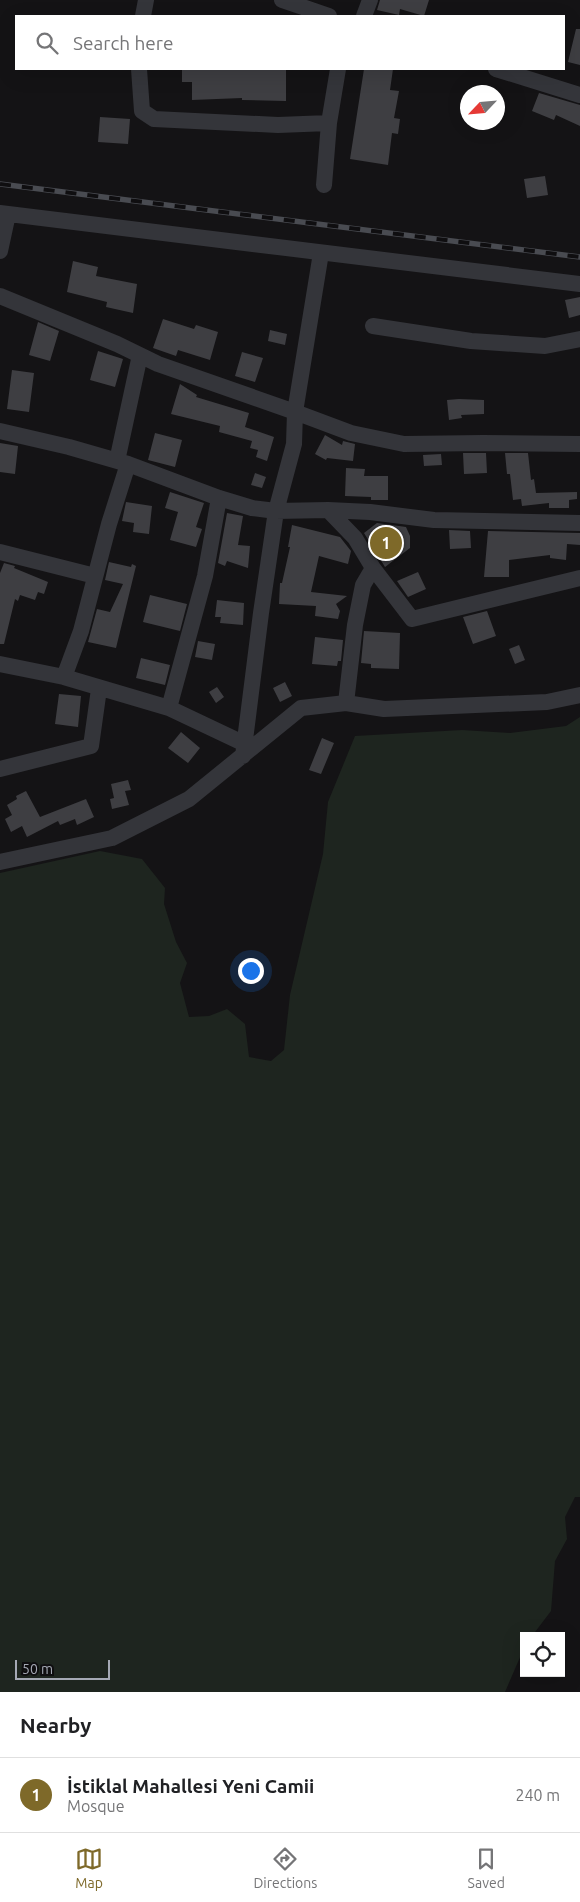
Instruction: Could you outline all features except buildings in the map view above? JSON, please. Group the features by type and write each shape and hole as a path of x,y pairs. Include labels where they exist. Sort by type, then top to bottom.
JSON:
{"street":[{"path":"143,15 146,0"},
{"path":"282,0 326,15"},
{"path":"364,15 370,0"},
{"path":"139,70 142,111 154,119 278,125 329,123"},
{"path":"324,185 329,123 338,70"},
{"path":"499,70 580,95"},
{"path":"0,251 4,213 580,284"},
{"path":"244,750 260,614 276,511 294,444 295,412 321,252"},
{"path":"0,296 117,344 158,364 352,433 404,444 580,444"},
{"path":"373,326 471,341 544,346 580,339"},
{"path":"64,677 80,630 95,576 122,463 140,355"},
{"path":"0,431 69,447 122,463 252,508 276,511 328,510 370,512 434,520 580,523"},
{"path":"169,708 205,576 219,498"},
{"path":"328,510 355,538 373,568 412,619 580,578"},
{"path":"0,552 95,576"},
{"path":"346,703 355,625 363,585 373,568"},
{"path":"0,664 64,677 99,689 169,708 244,750"},
{"path":"0,769 92,746 99,689"},
{"path":"0,862 112,838 189,800 244,750 301,708 346,703 384,708 403,708 547,702 580,695"}],"shaded area":[{"path":"580,717 580,1497 575,1497 565,1517 567,1539 555,1561 551,1611 535,1632 520,1632 520,1657 505,1692 0,1692 0,873 100,851 142,859 165,888 164,904 176,942 187,963 180,983 189,1017 209,1016 227,1009 245,1024 249,1057 271,1061 284,1050 290,995 323,854 328,802 355,736 462,730 510,733 566,726"}],"railway":[{"path":"0,184 580,257"}],"place":[{"name":"İstiklal Mahallesi Yeni Camii","path":"386,543"}]}
